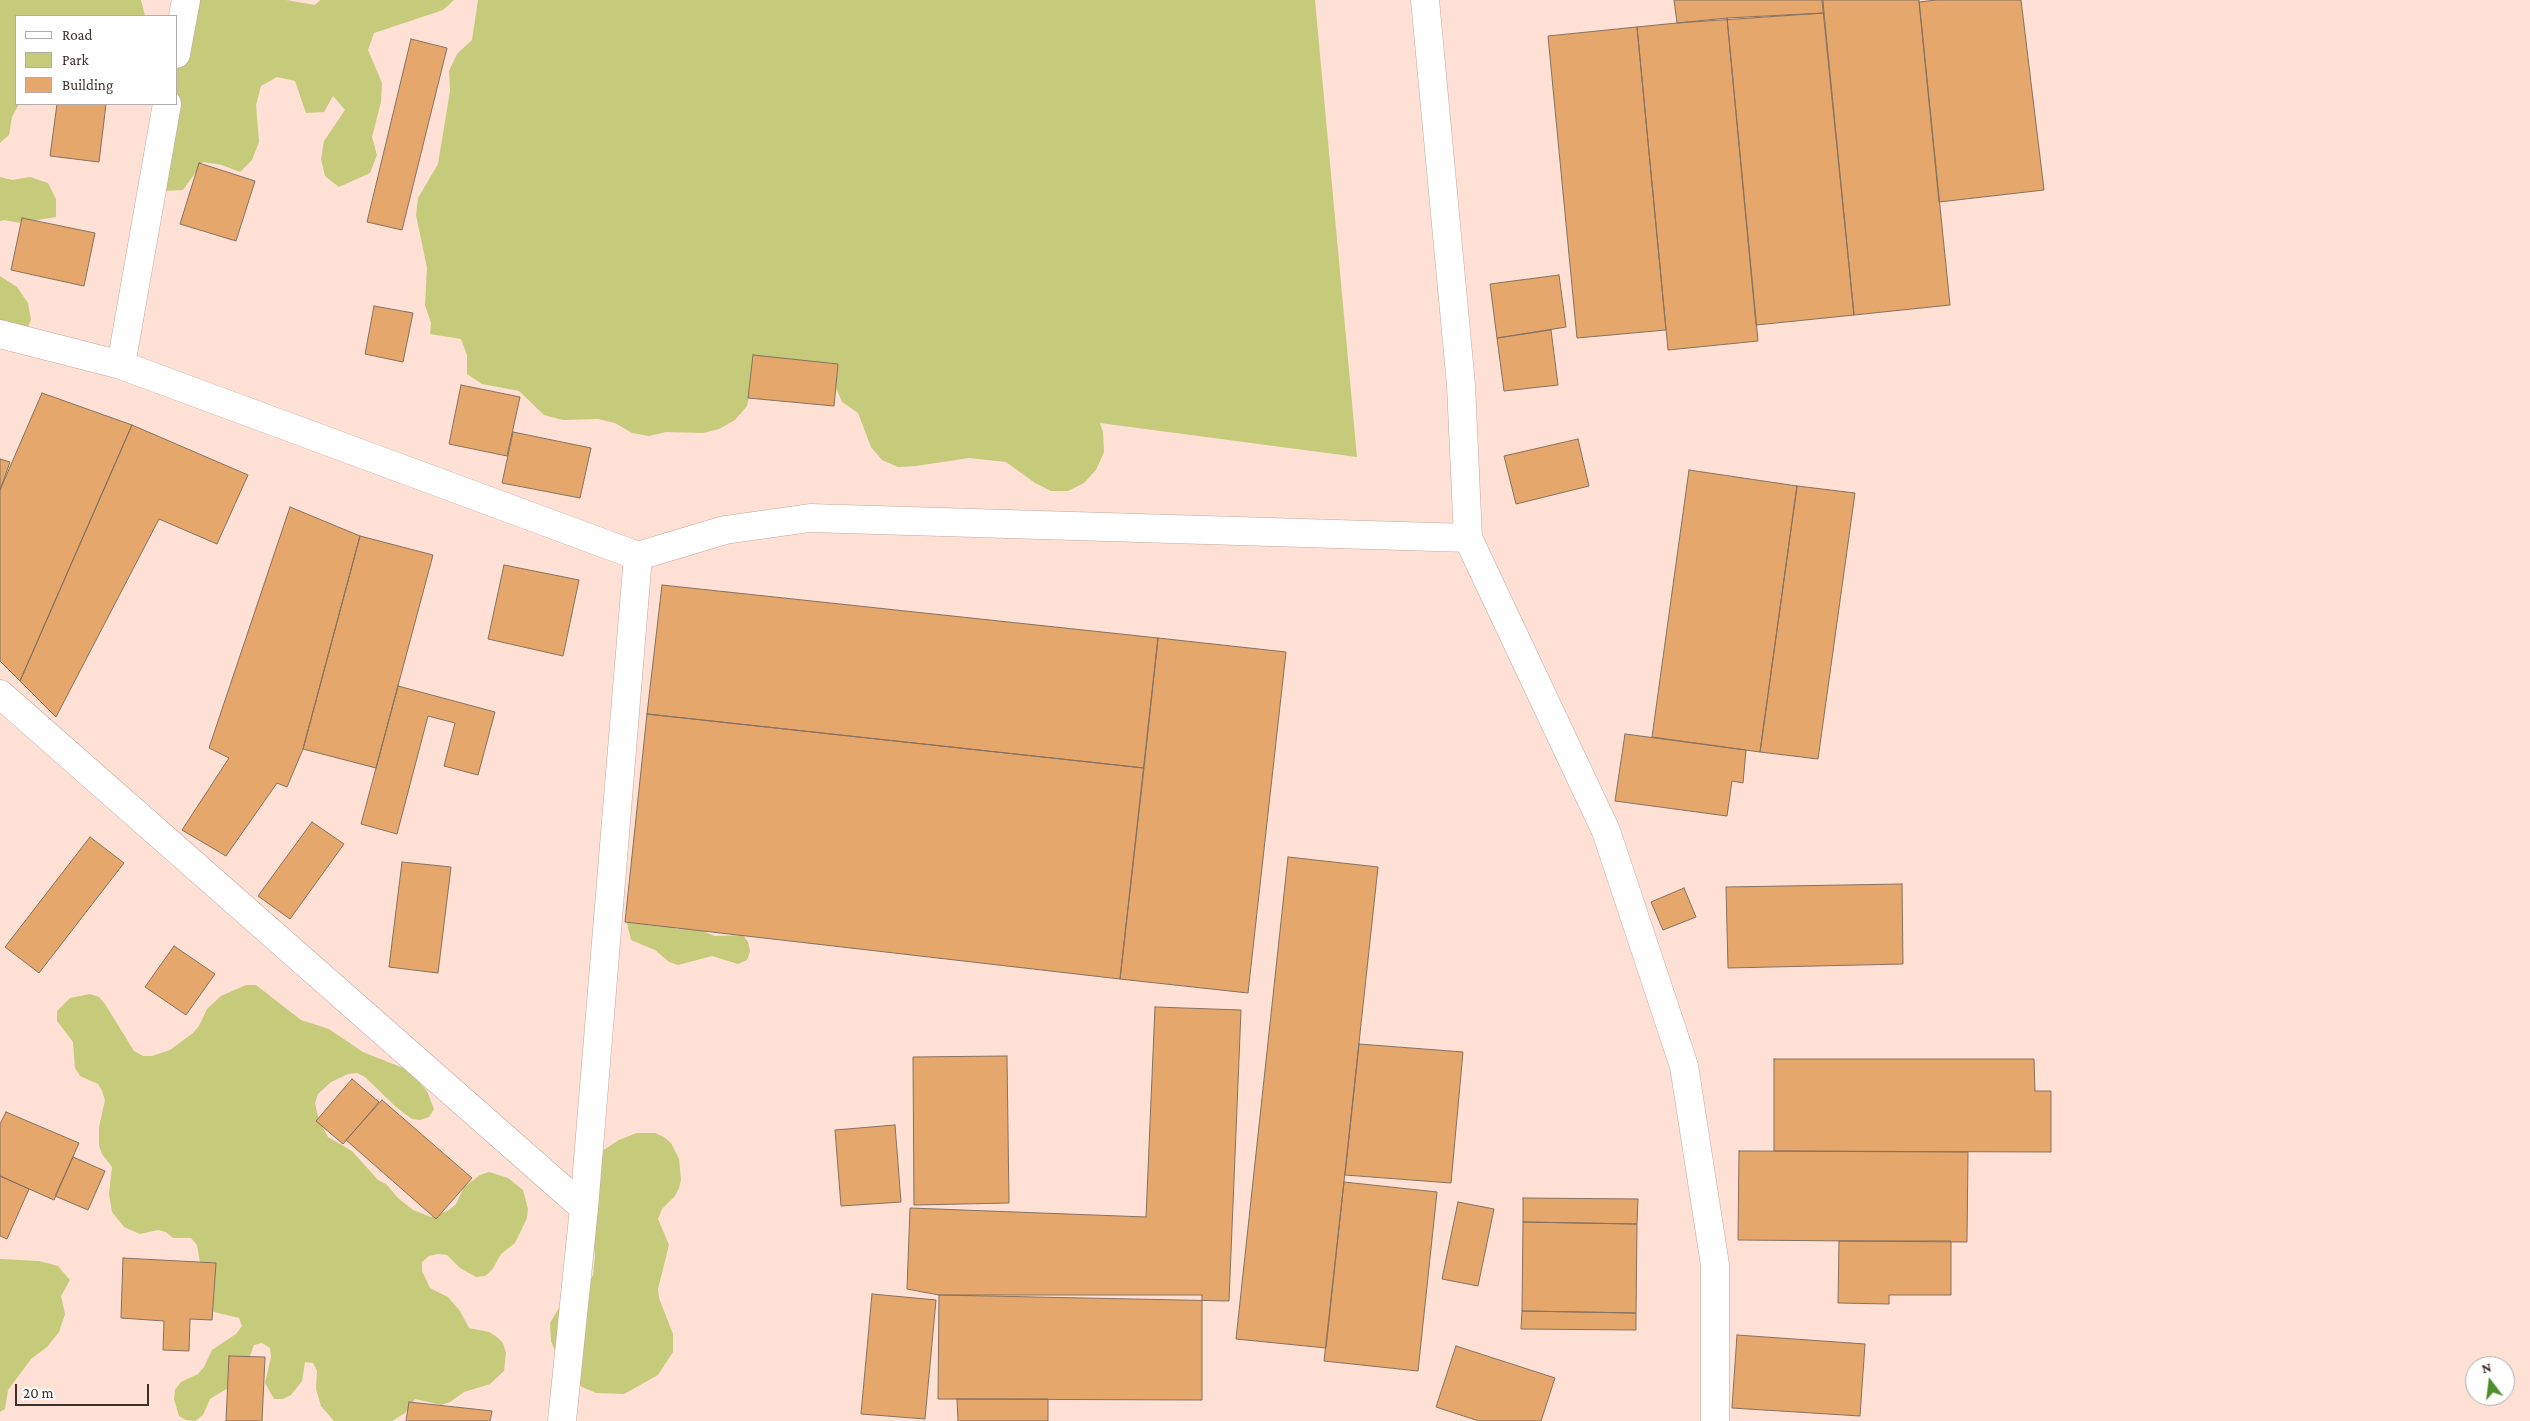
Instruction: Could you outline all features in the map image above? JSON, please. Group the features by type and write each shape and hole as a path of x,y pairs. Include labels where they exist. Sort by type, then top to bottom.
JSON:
{"street":[{"path":"178,43 186,0"},
{"path":"1425,0 1461,385 1468,538 1606,831 1684,1066 1715,1265 1715,1421"},
{"path":"121,365 168,105"},
{"path":"0,334 121,365 638,556 724,530 810,518 1468,538"},
{"path":"562,1421 584,1208 638,556"},
{"path":"0,694 584,1208"}],"green space":[{"path":"0,0 141,0 145,15 15,15 15,105 18,105 12,117 9,135 0,143"},
{"path":"193,0 286,0 315,5 320,0 454,0 443,10 374,33 368,50 382,83 381,102 372,137 377,155 370,173 339,187 325,176 321,159 324,141 345,110 333,96 324,112 306,113 295,81 277,77 261,86 256,105 259,142 252,160 240,172 222,165 203,162 183,190 163,191 147,183 142,166 150,124 175,105 178,105 178,18"},
{"path":"478,0 1315,0 1357,457 1100,423 1103,432 1104,452 1096,470 1084,483 1068,491 1051,491 1035,483 1006,462 969,458 898,467 882,460 871,447 858,413 842,402 836,388 750,376 751,389 747,406 735,420 719,429 703,433 666,432 649,436 632,433 615,423 598,419 563,420 544,415 519,391 482,384 467,374 467,355 461,339 430,334 431,323 425,305 427,268 416,215 418,198 438,164 450,91 449,71 457,54 472,40"},
{"path":"0,177 12,180 30,177 48,183 56,199 56,217 20,223 0,221"},
{"path":"0,276 17,287 28,303 31,320 23,338 0,347"},
{"path":"637,920 650,920 677,929 697,929 715,936 743,935 748,942 750,951 747,960 738,964 712,956 678,965 669,962 655,950 631,940 627,923"},
{"path":"246,985 256,985 301,1020 329,1029 363,1052 408,1070 427,1091 434,1109 429,1117 420,1120 412,1119 397,1108 365,1077 357,1073 348,1074 331,1082 318,1094 315,1103 319,1121 328,1137 352,1151 378,1180 386,1184 398,1198 413,1210 431,1217 449,1210 456,1204 464,1187 480,1175 489,1172 508,1178 523,1190 528,1209 527,1218 515,1243 501,1254 492,1270 485,1276 476,1277 460,1268 447,1255 429,1256 422,1262 422,1271 430,1288 448,1297 460,1311 469,1328 489,1332 503,1343 506,1353 504,1371 490,1384 464,1392 450,1402 441,1405 415,1399 405,1413 392,1421 334,1421 321,1406 316,1389 317,1371 313,1363 305,1362 302,1381 291,1395 283,1399 274,1399 265,1383 271,1357 270,1348 262,1343 254,1345 248,1361 233,1385 210,1399 203,1415 195,1421 186,1420 179,1416 174,1399 175,1390 181,1382 198,1374 204,1367 212,1350 236,1334 242,1326 239,1318 214,1312 199,1300 200,1263 197,1245 191,1238 173,1238 166,1232 158,1230 140,1234 124,1227 112,1212 109,1194 112,1167 102,1154 99,1146 99,1127 105,1100 98,1084 80,1076 75,1068 73,1042 57,1021 57,1011 70,998 90,994 99,997 134,1051 143,1056 152,1056 170,1050 193,1033 199,1026 207,1009 221,996"},
{"path":"637,1133 655,1133 664,1137 671,1143 679,1159 681,1180 679,1188 675,1196 662,1209 658,1219 669,1245 658,1289 659,1298 673,1334 673,1352 658,1375 624,1394 596,1393 580,1386 557,1357 551,1341 550,1323 560,1306 589,1283 593,1275 595,1256 592,1230 593,1157 619,1140"},
{"path":"0,1259 39,1261 58,1266 70,1280 61,1296 65,1314 59,1332 47,1347 31,1359 8,1390 5,1409 0,1412"}],"building":[{"path":"1674,0 1823,0 1824,13 1677,23"},
{"path":"1822,0 1919,0 1950,305 1854,315"},
{"path":"1936,0 2021,0 2044,190 1939,202 1919,2"},
{"path":"1824,13 1854,315 1756,325 1727,18"},
{"path":"1727,18 1758,341 1668,350 1637,27"},
{"path":"1637,27 1666,330 1577,338 1548,36"},
{"path":"411,39 447,48 402,230 367,222"},
{"path":"57,105 106,105 99,162 50,156"},
{"path":"199,163 255,181 236,241 180,224"},
{"path":"22,218 95,233 84,286 11,270"},
{"path":"1559,275 1566,327 1497,338 1490,284"},
{"path":"374,306 413,313 403,362 365,354"},
{"path":"1551,330 1558,385 1504,391 1497,338"},
{"path":"753,355 838,364 834,406 748,398"},
{"path":"461,385 520,397 507,456 449,444"},
{"path":"42,393 132,425 20,681 0,661 0,490"},
{"path":"132,425 248,475 217,544 159,519 56,717 20,681"},
{"path":"513,432 591,448 580,498 502,483"},
{"path":"1578,439 1589,486 1516,504 1504,456"},
{"path":"0,459 10,462 0,490"},
{"path":"1689,470 1797,486 1760,752 1652,737"},
{"path":"1797,486 1855,493 1818,759 1760,752"},
{"path":"290,507 360,536 303,749 287,787 277,783 226,856 182,830 229,758 209,748"},
{"path":"360,536 433,555 376,768 303,749"},
{"path":"504,565 579,580 563,656 488,639"},
{"path":"662,585 1158,638 1144,768 647,714"},
{"path":"1158,638 1286,652 1248,993 1120,979"},
{"path":"398,686 495,712 478,775 444,766 455,723 428,716 397,834 361,824"},
{"path":"647,714 1144,768 1120,979 625,922"},
{"path":"1625,734 1746,750 1743,783 1732,781 1727,816 1615,801"},
{"path":"312,822 344,844 290,919 258,896"},
{"path":"90,837 124,863 39,973 5,947"},
{"path":"1288,857 1378,867 1326,1348 1236,1339"},
{"path":"402,862 451,867 438,973 389,967"},
{"path":"1902,884 1903,964 1728,968 1726,887"},
{"path":"1684,888 1696,917 1663,930 1651,902"},
{"path":"174,946 215,974 186,1015 145,987"},
{"path":"1155,1007 1241,1010 1229,1301 939,1295 907,1289 910,1208 1146,1217"},
{"path":"1359,1044 1463,1052 1451,1183 1345,1175"},
{"path":"1007,1056 1009,1203 914,1205 913,1057"},
{"path":"1774,1059 2034,1059 2035,1091 2051,1091 2051,1152 1774,1151"},
{"path":"352,1079 379,1102 343,1144 316,1121"},
{"path":"382,1100 472,1178 436,1219 346,1140"},
{"path":"6,1112 79,1143 54,1200 0,1176 0,1124"},
{"path":"895,1125 901,1202 841,1206 835,1130"},
{"path":"1739,1151 1968,1152 1967,1242 1738,1240"},
{"path":"73,1157 105,1171 88,1210 55,1196"},
{"path":"0,1176 29,1189 7,1239 0,1236"},
{"path":"1344,1182 1437,1192 1418,1371 1324,1361"},
{"path":"1523,1198 1638,1199 1637,1224 1523,1222"},
{"path":"1458,1202 1494,1209 1478,1286 1442,1279"},
{"path":"1523,1222 1637,1224 1636,1313 1522,1311"},
{"path":"1839,1241 1951,1241 1951,1295 1889,1295 1889,1304 1838,1303"},
{"path":"123,1258 216,1263 212,1320 190,1319 189,1351 163,1350 164,1321 121,1318"},
{"path":"872,1294 936,1300 925,1419 861,1414"},
{"path":"939,1295 1202,1295 1202,1400 938,1399"},
{"path":"1522,1311 1636,1313 1636,1330 1521,1329"},
{"path":"1737,1335 1865,1344 1860,1416 1732,1408"},
{"path":"1456,1346 1555,1378 1541,1421 1479,1421 1436,1407"},
{"path":"229,1356 265,1357 262,1421 226,1421"},
{"path":"957,1399 1048,1399 1048,1421 958,1421"},
{"path":"409,1402 492,1411 490,1421 406,1421"}]}
